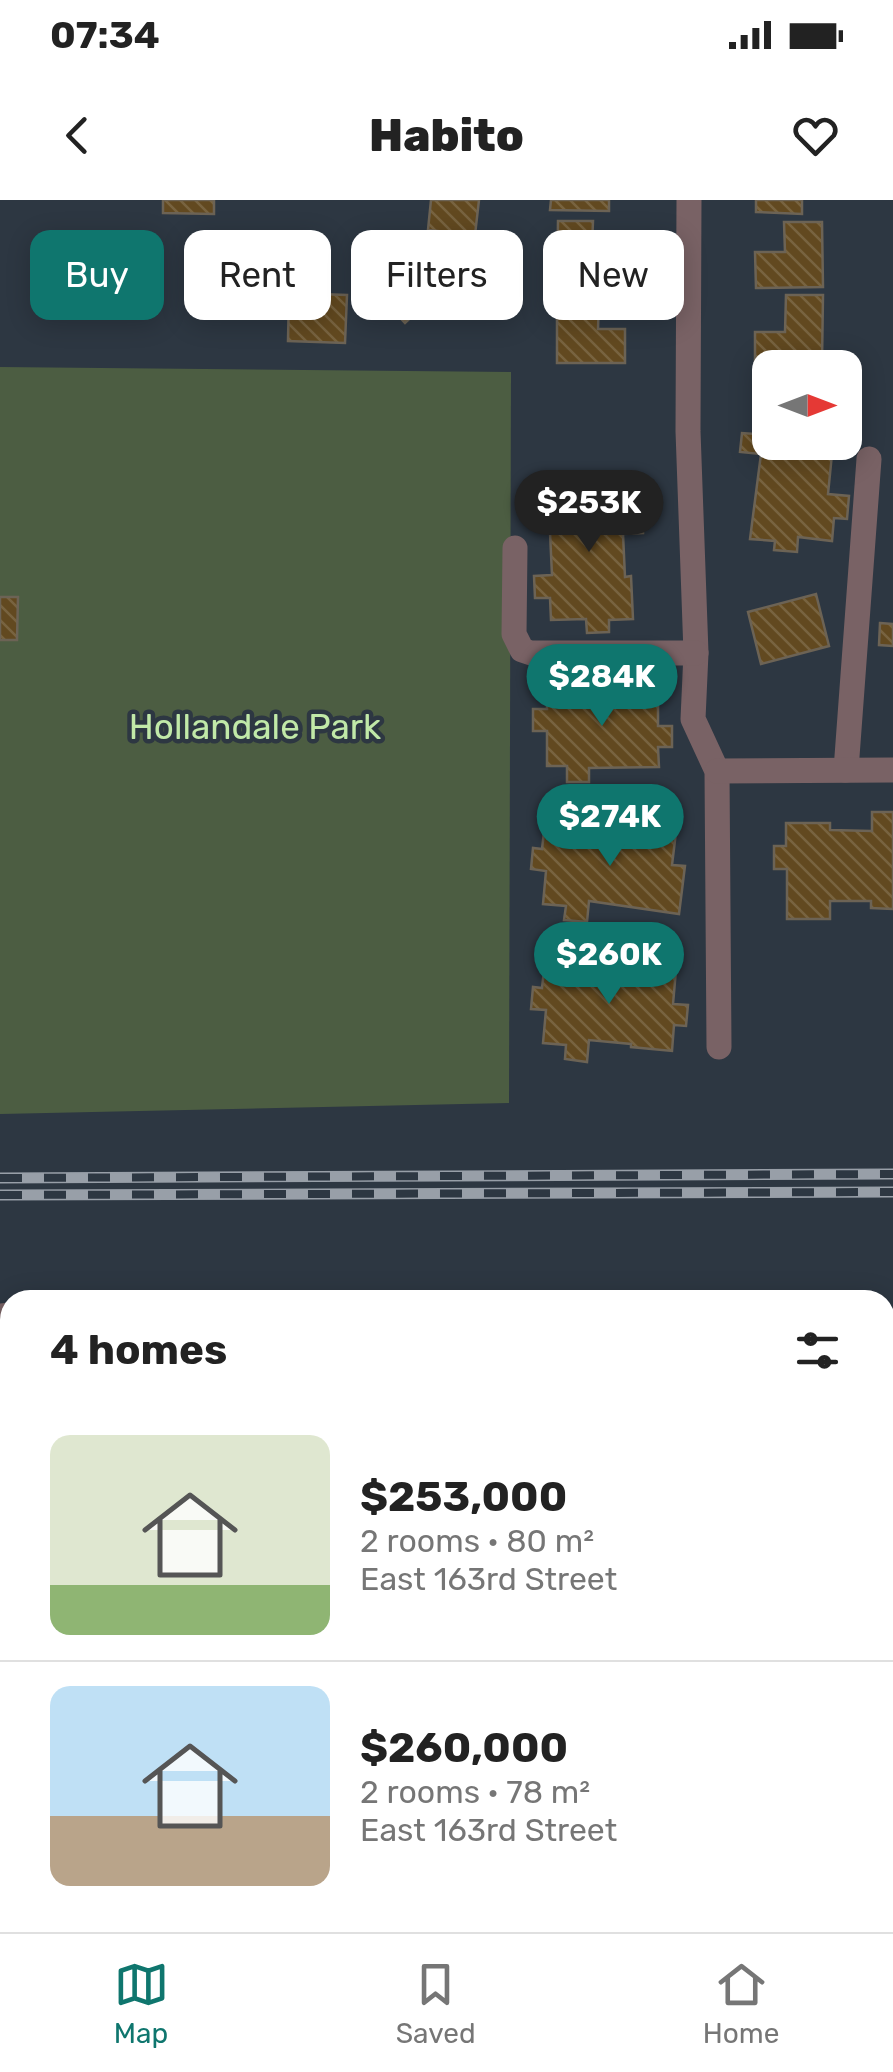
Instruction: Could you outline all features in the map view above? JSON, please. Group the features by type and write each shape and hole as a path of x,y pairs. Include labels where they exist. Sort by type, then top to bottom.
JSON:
{"street":[{"path":"688,200 694,719 717,771 719,1047"},
{"path":"846,770 869,459"},
{"path":"515,548 514,634 522,650 696,654"},
{"path":"717,771 893,770"}],"green space":[{"name":"Hollandale Park","path":"0,367 511,372 509,1103 0,1114"}],"building":[{"path":"163,200 214,200 214,214 163,213"},
{"path":"431,200 479,200 476,230 428,230"},
{"path":"551,200 609,200 609,211 550,210"},
{"path":"756,200 802,200 802,214 756,212"},
{"path":"558,221 593,221 593,230 558,230"},
{"path":"784,222 822,222 823,287 756,288 755,252 785,252"},
{"path":"331,294 347,295 345,343 288,341 288,320 331,320"},
{"path":"786,295 823,295 822,350 755,350 755,332 785,332"},
{"path":"557,320 598,320 598,329 625,329 625,363 557,363"},
{"path":"742,433 752,434 752,453 740,452"},
{"path":"760,460 831,460 828,494 849,496 847,519 834,518 832,541 798,537 797,552 774,550 775,541 750,539"},
{"path":"591,476 592,491 626,489 627,511 642,511 643,533 623,534 625,577 631,576 633,619 609,620 609,632 587,633 586,619 551,620 550,598 535,598 534,576 552,575 548,490 562,489 562,478"},
{"path":"816,594 829,646 761,664 748,612"},
{"path":"0,597 18,597 17,640 0,640"},
{"path":"880,623 893,624 893,646 879,645"},
{"path":"615,675 636,675 636,692 658,692 658,726 672,726 672,747 658,747 659,767 589,768 589,782 567,782 567,766 547,766 547,731 533,731 533,709 547,709 547,688 590,687 590,694 615,694"},
{"path":"631,812 651,815 650,829 676,832 672,865 685,866 679,914 589,901 587,922 564,920 566,906 543,904 546,871 531,869 533,848 542,849 545,824 629,835"},
{"path":"872,812 893,812 893,909 871,908 871,901 830,901 830,919 787,919 787,869 774,869 774,846 786,846 786,823 830,823 830,830 872,831"},
{"path":"631,952 652,954 651,967 676,970 673,1004 688,1005 686,1026 674,1025 672,1051 589,1040 587,1062 565,1059 566,1045 543,1043 546,1010 531,1009 533,987 542,988 545,962 629,974"}],"railway":[{"path":"0,1178 893,1174"},
{"path":"0,1195 893,1192"}]}
